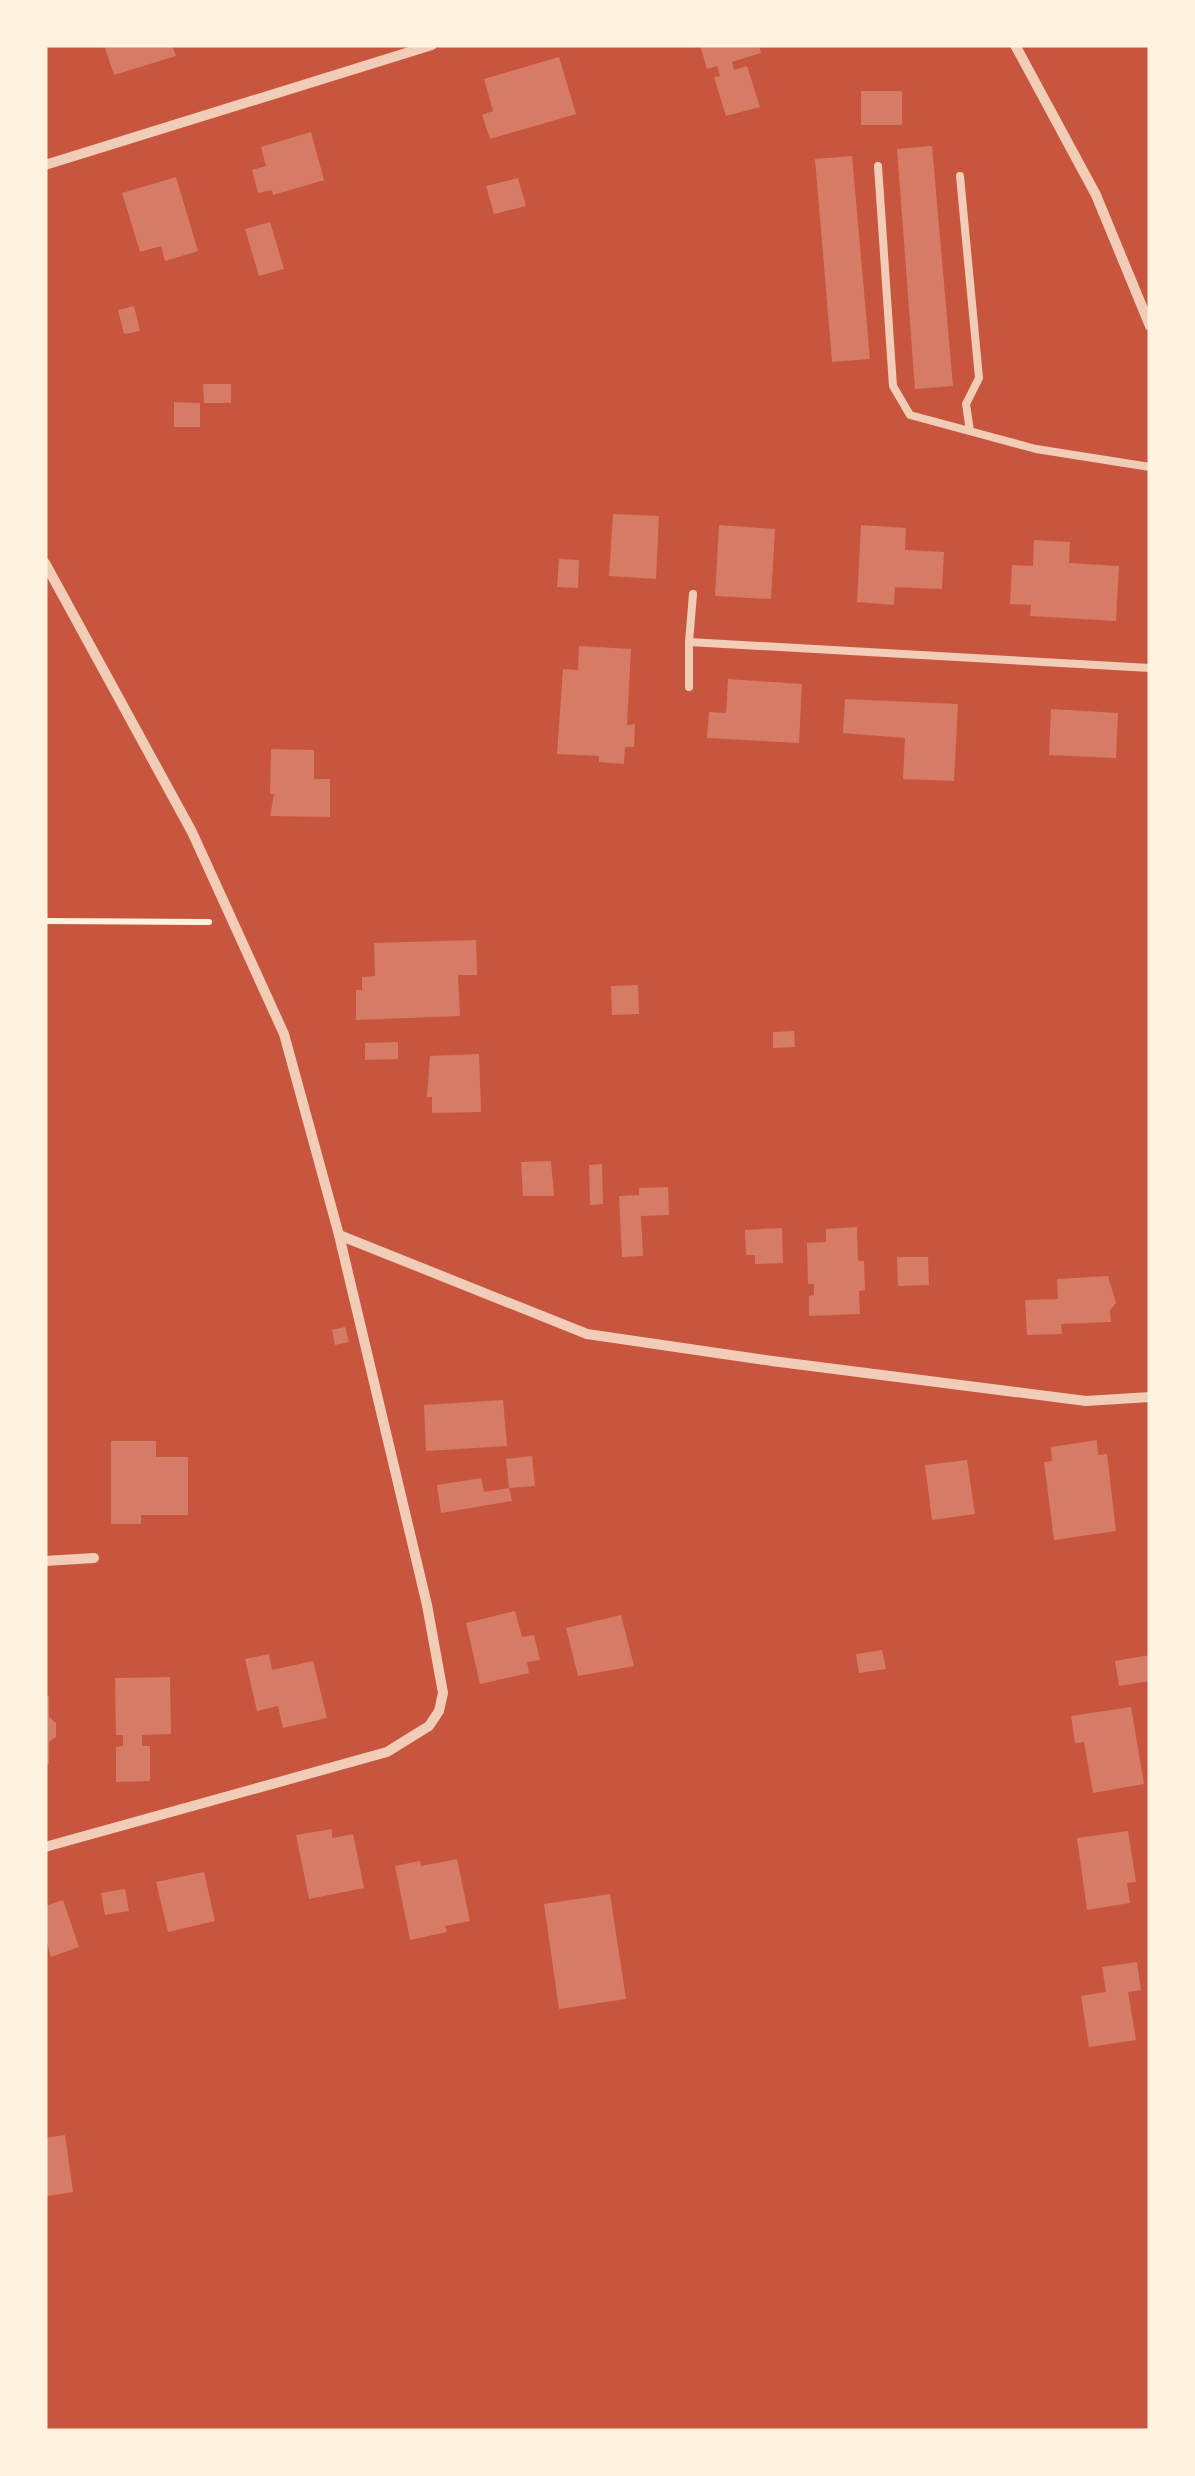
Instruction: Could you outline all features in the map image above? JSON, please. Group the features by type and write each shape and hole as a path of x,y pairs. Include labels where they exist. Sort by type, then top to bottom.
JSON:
{"street":[{"path":"45,165 432,45"},
{"path":"1015,45 1096,195 1150,326"},
{"path":"45,564 192,832 284,1034 339,1235 427,1605 442,1693 439,1711 429,1726 386,1752 45,1847"},
{"path":"339,1235 587,1334 1086,1400 1150,1397"},
{"path":"45,1561 94,1558"}],"lane":[{"path":"878,166 893,386 910,415 1036,449 1150,467"},
{"path":"960,176 979,378 966,404 970,431"},
{"path":"688,687 692,594"},
{"path":"688,642 1150,668"}],"path":[{"path":"45,922 235,922"}],"building":[{"path":"104,45 172,45 176,56 114,75"},
{"path":"700,45 759,45 761,53 732,62 734,70 747,66 760,107 726,116 714,77 720,76 717,66 707,69"},
{"path":"559,57 576,114 490,139 482,115 493,111 484,79"},
{"path":"861,91 902,91 902,125 861,125"},
{"path":"311,132 324,180 273,195 272,190 258,193 252,170 266,166 261,147"},
{"path":"932,146 953,386 915,389 897,149"},
{"path":"852,156 870,359 832,362 815,159"},
{"path":"176,177 198,251 165,261 161,246 140,252 122,193"},
{"path":"518,178 526,206 494,214 486,186"},
{"path":"270,222 284,269 259,276 245,229"},
{"path":"134,306 140,331 124,334 118,310"},
{"path":"203,384 231,384 231,403 204,403"},
{"path":"174,402 200,403 200,427 174,427"},
{"path":"613,514 659,516 656,579 609,576"},
{"path":"719,525 775,529 771,599 715,596"},
{"path":"861,525 906,528 905,550 944,552 942,589 895,587 894,605 857,602"},
{"path":"1034,540 1070,542 1069,563 1119,566 1116,621 1030,616 1031,605 1010,604 1012,565 1033,566"},
{"path":"559,559 579,560 578,588 557,587"},
{"path":"579,646 631,649 627,725 635,724 634,747 625,747 624,764 599,762 599,756 557,754 563,669 578,670"},
{"path":"728,679 802,684 799,743 707,738 709,712 726,713"},
{"path":"845,699 958,704 954,781 903,779 905,738 843,733"},
{"path":"1051,709 1118,713 1116,758 1049,755"},
{"path":"271,749 314,750 314,779 330,779 330,817 270,816 274,794 270,794"},
{"path":"476,940 477,975 458,975 460,1016 356,1020 356,990 362,990 362,977 375,976 374,943"},
{"path":"638,985 639,1014 612,1015 611,986"},
{"path":"794,1031 795,1047 773,1048 773,1032"},
{"path":"398,1042 398,1059 365,1060 365,1043"},
{"path":"479,1054 481,1112 432,1113 432,1097 427,1097 430,1056"},
{"path":"551,1161 554,1196 523,1196 521,1162"},
{"path":"602,1164 603,1204 590,1205 589,1165"},
{"path":"668,1187 669,1215 641,1216 643,1256 622,1257 619,1196 639,1195 639,1188"},
{"path":"857,1227 858,1261 864,1261 865,1290 859,1291 860,1314 809,1316 809,1296 814,1295 814,1284 808,1284 807,1243 826,1242 826,1229"},
{"path":"782,1228 783,1263 755,1264 755,1255 746,1255 745,1230"},
{"path":"897,1257 928,1257 929,1285 898,1286"},
{"path":"1108,1276 1116,1303 1110,1310 1111,1322 1061,1324 1062,1334 1027,1335 1025,1300 1058,1299 1057,1279"},
{"path":"345,1327 349,1342 335,1345 332,1330"},
{"path":"503,1400 507,1446 426,1451 424,1405"},
{"path":"1097,1440 1098,1455 1107,1454 1116,1531 1054,1540 1044,1462 1052,1461 1051,1447"},
{"path":"111,1441 156,1441 156,1457 188,1457 188,1515 141,1515 141,1524 111,1524"},
{"path":"532,1456 535,1486 509,1488 506,1459"},
{"path":"967,1460 975,1514 932,1520 925,1465"},
{"path":"481,1478 484,1492 509,1488 512,1501 441,1513 437,1485"},
{"path":"515,1611 522,1637 534,1635 540,1660 527,1662 529,1673 480,1684 466,1623"},
{"path":"621,1615 634,1666 578,1676 566,1628"},
{"path":"882,1650 886,1669 859,1673 856,1654"},
{"path":"269,1654 272,1670 313,1661 327,1718 283,1728 278,1706 257,1711 245,1659"},
{"path":"1150,1655 1150,1681 1119,1686 1115,1661"},
{"path":"170,1677 171,1734 142,1735 142,1746 150,1746 150,1781 116,1782 116,1747 123,1746 123,1735 116,1735 115,1678"},
{"path":"45,1696 49,1696 49,1717 56,1723 56,1737 49,1742 49,1764 45,1764"},
{"path":"1131,1707 1144,1784 1093,1793 1084,1742 1075,1743 1071,1716"},
{"path":"332,1829 332,1838 353,1834 364,1888 309,1899 296,1835"},
{"path":"1128,1831 1136,1882 1127,1883 1130,1903 1087,1910 1077,1838"},
{"path":"457,1859 470,1921 445,1926 447,1932 410,1940 395,1866"},
{"path":"204,1872 215,1921 168,1932 156,1882"},
{"path":"125,1889 129,1911 105,1915 101,1893"},
{"path":"610,1894 626,1999 559,2009 544,1904"},
{"path":"63,1900 79,1947 51,1957 45,1936 45,1906"},
{"path":"1137,1962 1141,1990 1128,1992 1136,2040 1089,2047 1081,1996 1106,1992 1102,1967"},
{"path":"65,2135 73,2192 47,2196 45,2138"}]}
